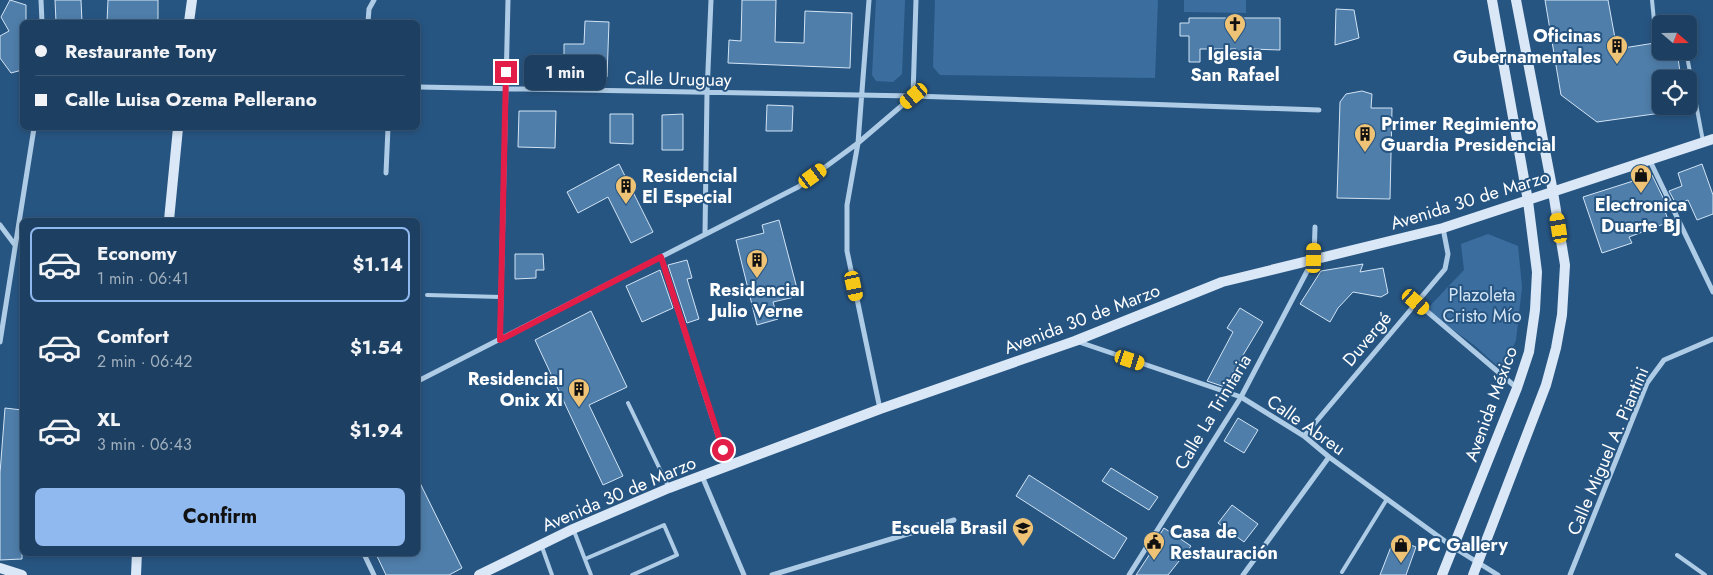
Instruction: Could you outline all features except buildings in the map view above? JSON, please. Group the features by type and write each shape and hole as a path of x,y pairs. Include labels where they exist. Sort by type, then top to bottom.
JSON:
{"main road":[{"path":"189,20 192,0"},
{"name":"Avenida México","path":"1442,575 1529,352 1535,310 1537,272 1528,201 1492,0"},
{"path":"1474,575 1546,385 1556,348 1562,314 1565,265 1554,192 1516,0"},
{"path":"168,218 178,130"},
{"name":"Avenida 30 de Marzo","path":"479,575 573,529 669,488 728,468 880,409 1075,341 1222,282 1443,228 1708,141"},
{"path":"136,575 137,556"},
{"path":"0,568 22,575"}],"street":[{"path":"41,0 42,20"},
{"path":"368,20 369,9 374,0"},
{"path":"500,340 508,0"},
{"path":"705,233 707,93 711,0"},
{"path":"869,0 863,97 858,143 847,205 847,251 880,409"},
{"path":"420,380 798,187 858,143 914,96 916,0"},
{"name":"Calle Uruguay","path":"420,87 863,97 914,96 1319,110"},
{"path":"0,342 34,130"},
{"path":"386,172 388,130"},
{"path":"1650,161 1713,292"},
{"path":"0,225 15,246"},
{"path":"1314,258 1315,227"},
{"name":"Duvergé","path":"1304,436 1444,269 1448,254 1443,228"},
{"path":"661,257 728,468"},
{"name":"Calle La Trinitaria","path":"1129,575 1241,397 1314,258"},
{"path":"1416,302 1516,388"},
{"name":"Calle Miguel A. Piantini","path":"1570,575 1652,376 1664,360 1713,338"},
{"name":"Calle Abreu","path":"1075,341 1241,397 1304,436 1329,457 1453,547 1498,575"},
{"path":"1243,575 1329,457"},
{"path":"701,476 744,575"},
{"path":"772,575 954,520"},
{"path":"365,556 374,575"}],"lane":[{"path":"1652,0 1653,15"},
{"path":"1688,60 1708,141"},
{"path":"427,295 501,297"},
{"path":"628,402 669,488"},
{"path":"1342,572 1387,499"},
{"path":"585,559 664,524 677,555 632,575"},
{"path":"573,529 591,575"},
{"path":"541,544 552,575"},
{"path":"1677,555 1705,575"}],"green space":[{"path":"876,0 905,0 902,74 893,82 876,81 872,75"},
{"path":"935,0 1158,0 1155,78 940,75 933,67"},
{"path":"1184,0 1246,0 1246,13 1184,12"},
{"name":"Plazoleta Cristo Mío","path":"1488,234 1518,246 1522,287 1516,340 1503,371 1474,345 1426,310 1464,270 1461,244"}],"place":[{"name":"Iglesia San Rafael","path":"1235,43"},
{"name":"Oficinas Gubernamentales","path":"1617,65"},
{"name":"Primer Regimiento Guardia Presidencial","path":"1365,153"},
{"name":"Electronica Duarte BJ","path":"1641,194"},
{"name":"Residencial El Especial","path":"626,205"},
{"name":"Residencial Julio Verne","path":"757,279"},
{"name":"Residencial Onix XI","path":"579,408"},
{"name":"Escuela Brasil","path":"1023,547"},
{"name":"Casa de Restauración","path":"1154,561"},
{"name":"PC Gallery","path":"1401,564"}],"route":[{"path":"506,72 500,340 661,257 723,450"}]}
